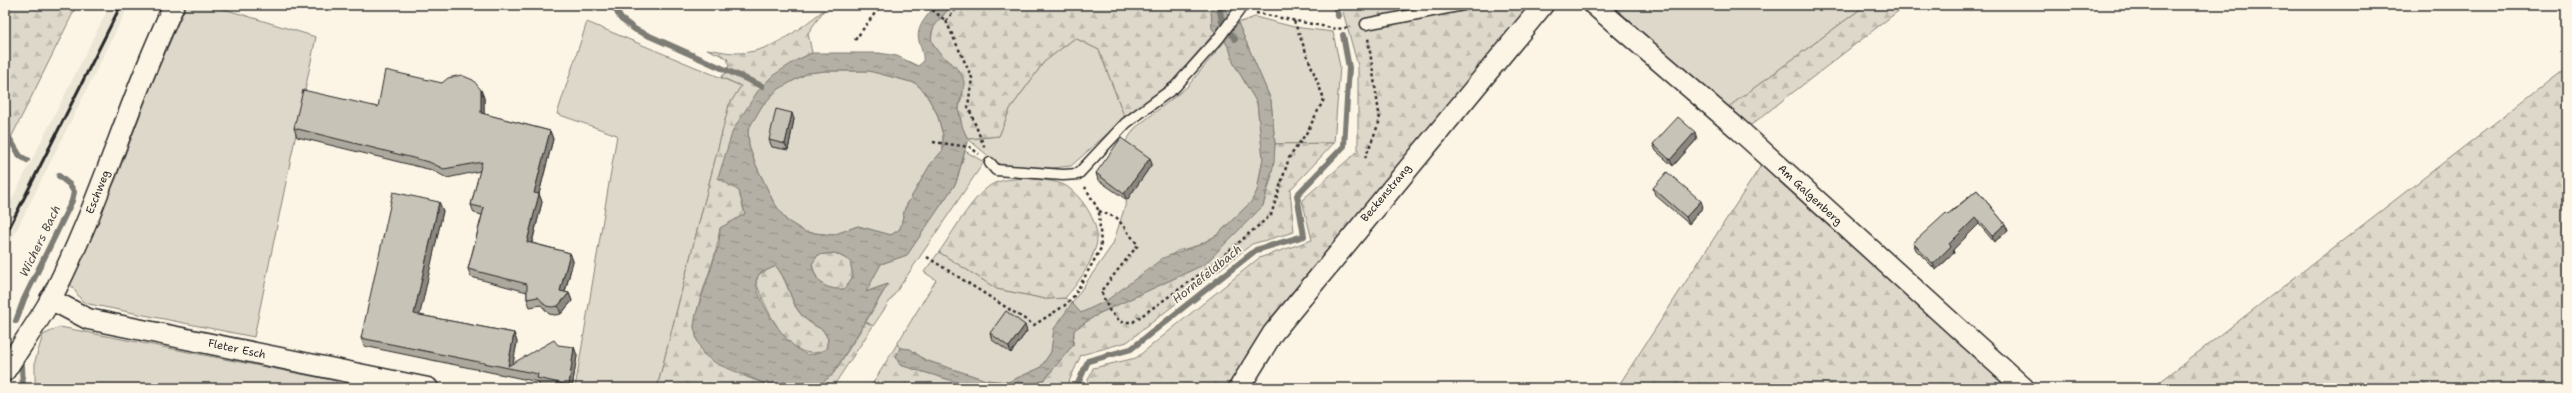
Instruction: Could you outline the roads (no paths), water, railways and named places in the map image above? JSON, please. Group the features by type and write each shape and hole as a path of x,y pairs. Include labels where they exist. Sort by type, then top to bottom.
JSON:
{"street":[{"name":"Eschweg","path":"5,371 50,299 98,193 146,67 174,5"},
{"name":"Am Galgenberg","path":"1594,5 1737,128 2024,388"},
{"name":"Beckenstrang","path":"1238,388 1274,333 1539,6"},
{"name":"Fleter Esch","path":"50,299 88,319 428,388"}],"lane":[{"path":"1366,24 1463,5"},
{"path":"990,163 996,170 1063,175 1078,174 1126,123 1175,87 1218,39 1239,10"}],"water":[{"path":"936,5 952,5 936,23 933,29 931,37 933,44 959,72 964,82 959,104 959,112 964,132 968,139 956,183 907,255 881,264 866,292 888,284 833,374 816,388 776,388 717,364 703,354 697,340 694,327 696,314 719,244 720,228 745,214 739,191 718,178 733,130 757,92 772,76 797,60 812,53 879,53 897,56 918,66 923,62 923,54 918,36 919,31 923,22","holes":["825,71 869,71 915,83 924,91 937,113 943,135 943,150 930,165 905,208 900,229 891,235 858,226 833,235 805,232 786,220 773,201 755,163 749,146 748,130 762,106 777,90 791,82 808,73","835,253 850,261 853,276 845,289 826,287 819,281 812,264 818,255","776,266 787,285 797,309 811,323 823,330 828,339 826,349 816,353 806,354 791,343 775,323 762,300 756,282 759,274"]},
{"path":"1211,5 1227,5 1225,9 1228,14 1215,32 1212,28"},
{"path":"1238,23 1271,100 1275,144 1274,163 1263,206 1205,264 1098,314 1074,330 1073,345 1045,379 1028,388 977,388 900,365 896,357 900,348 910,349 925,360 986,380 1008,382 1040,368 1051,352 1054,329 1072,303 1081,313 1106,301 1163,258 1199,245 1217,235 1251,202 1257,191 1263,158 1257,103 1233,62 1230,50 1225,41"}],"waterway":[{"path":"613,5 621,19 636,30 762,86"},
{"path":"1219,5 1222,22 1235,39"},
{"path":"1335,5 1338,16"},
{"name":"Hornefeldbach","path":"1076,388 1088,361 1131,349 1256,250 1304,236 1297,195 1344,146 1349,68 1343,35"},
{"name":"Wichers Bach","path":"5,58 8,136 20,156 27,160"},
{"name":"Wichers Bach","path":"16,321 24,299 72,201 74,192 70,185 59,176"},
{"name":"Wichers Bach","path":"22,366 23,388"}],"railway":[{"path":"5,236 121,5"}]}
